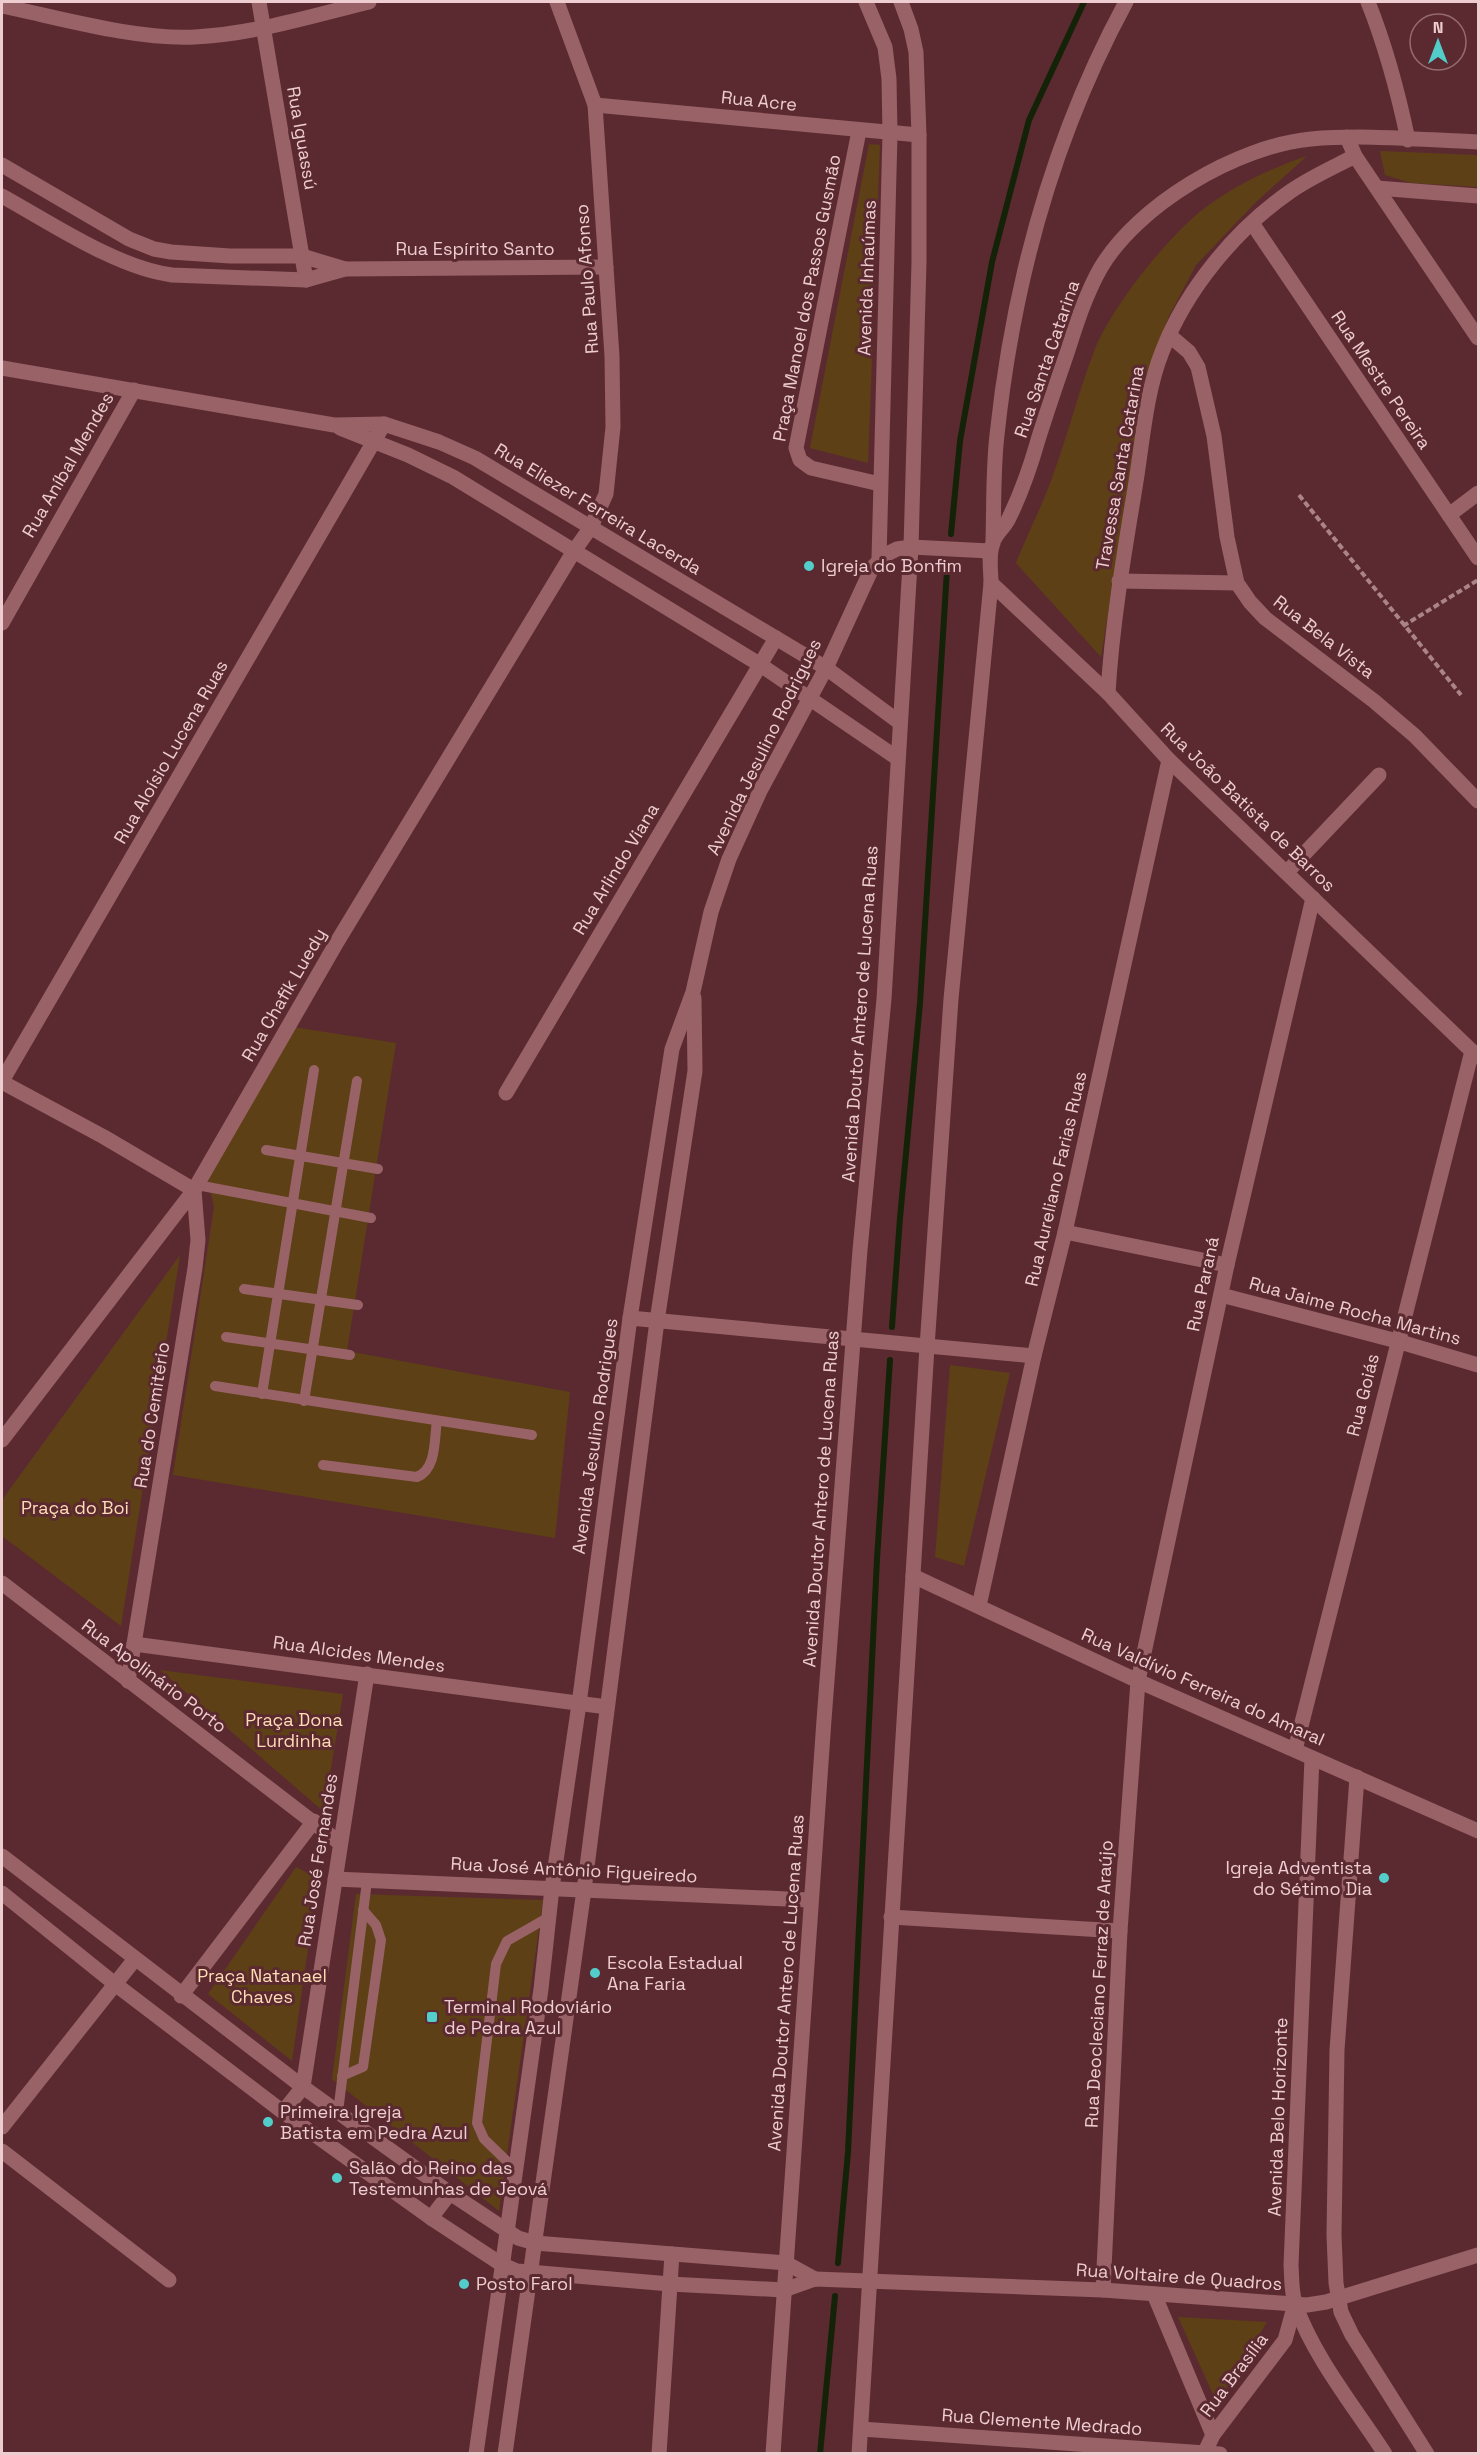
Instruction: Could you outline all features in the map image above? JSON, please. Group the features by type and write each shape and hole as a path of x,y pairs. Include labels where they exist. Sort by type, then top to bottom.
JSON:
{"street":[{"name":"Rua Iguassú","path":"259,2 306,280"},
{"path":"2,6 138,33 194,37 264,28 369,2"},
{"name":"Rua Paulo Afonso","path":"557,2 596,105 612,356 612,437 606,494 591,527 574,551"},
{"name":"Avenida Inhaúmas","path":"866,2 885,47 889,79 890,134 879,559"},
{"path":"901,2 912,29 916,52 920,135 919,262 910,547"},
{"path":"859,2454 927,1347 951,999 991,583 995,464 1001,405 1020,294 1039,215 1065,136 1086,82 1126,2"},
{"path":"1368,2 1383,39 1408,140"},
{"name":"Rua Acre","path":"596,105 920,135"},
{"name":"Praça Manoel dos Passos Gusmão","path":"859,131 796,448 800,460 811,468 880,484"},
{"path":"1347,137 1355,156 1479,338"},
{"name":"Rua Santa Catarina","path":"992,546 1007,523 1028,476 1044,420 1084,303 1101,267 1149,214 1171,196 1216,169 1281,144 1309,139 1347,137 1479,142"},
{"name":"Travessa Santa Catarina","path":"1108,693 1119,581 1151,390 1169,335 1181,310 1200,282 1251,223 1291,190 1355,156"},
{"name":"Rua Espírito Santo","path":"2,165 129,239 154,249 230,256 302,256 345,269"},
{"path":"1377,188 1479,196"},
{"name":"Rua Espírito Santo","path":"2,196 119,260 151,272 200,277 306,280 345,269 606,267"},
{"name":"Rua Mestre Pereira","path":"1251,223 1479,558"},
{"name":"Rua Bela Vista","path":"1169,335 1189,352 1198,367 1204,386 1214,436 1227,537 1237,583 1265,618 1374,701 1415,736 1479,801"},
{"name":"Rua Eliezer Ferreira Lacerda","path":"2,368 334,425 384,424 439,442 475,458 826,668 899,722"},
{"name":"Rua Aníbal Mendes","path":"2,622 134,390"},
{"name":"Rua Aloísio Lucena Ruas","path":"2,1081 384,424"},
{"name":"Rua Eliezer Ferreira Lacerda","path":"334,425 408,455 453,477 759,664 897,758"},
{"path":"1449,515 1479,493"},
{"path":"879,559 897,549 910,547 992,546"},
{"name":"Avenida Doutor Antero de Lucena Ruas","path":"773,2454 810,1900 860,1250 884,999 910,547"},
{"name":"Rua Chafik Luedy","path":"2,1440 196,1187 337,942 574,551"},
{"name":"Avenida Jesulino Rodrigues","path":"552,1888 579,1704 630,1318 670,1060 693,992 711,912 729,859 760,791 826,668 869,574 879,559"},
{"path":"1119,581 1237,583"},
{"name":"Rua João Batista de Barros","path":"991,583 1108,693 1169,760 1475,1054"},
{"name":"Rua Arlindo Viana","path":"506,1093 776,638"},
{"name":"Rua Aureliano Farias Ruas","path":"978,1606 1034,1356 1065,1232 1169,760"},
{"path":"1287,872 1378,775"},
{"name":"Rua Paraná","path":"1138,1681 1227,1265 1313,898"},
{"name":"Avenida Jesulino Rodrigues","path":"584,1890 657,1321 695,1071 693,992"},
{"name":"Rua Goiás","path":"1295,1750 1397,1341 1475,1054"},
{"path":"2,1081 196,1187"},
{"name":"Rua do Cemitério","path":"128,1681 195,1268 198,1240 196,1187"},
{"path":"1065,1232 1227,1265"},
{"name":"Rua Jaime Rocha Martins","path":"1221,1294 1479,1365"},
{"path":"630,1318 1034,1356"},
{"name":"Rua Valdívio Ferreira do Amaral","path":"913,1576 1138,1681 1479,1831"},
{"name":"Rua Apolinário Porto","path":"2,1583 340,1843"},
{"name":"Rua Alcides Mendes","path":"134,1644 607,1707"},
{"name":"Rua José Fernandes","path":"303,2087 367,1674"},
{"name":"Rua Deocleciano Ferraz de Araújo","path":"1103,2290 1120,1931 1138,1681"},
{"name":"Avenida Belo Horizonte","path":"1312,1758 1291,2265 1295,2304 1314,2346 1385,2454"},
{"path":"1357,1777 1338,2050 1334,2235 1338,2297 1341,2312 1352,2335 1427,2454"},
{"path":"181,1996 314,1821"},
{"path":"2,1856 181,1996 303,2087 450,2193 525,2242 786,2263 815,2279"},
{"name":"Rua José Antônio Figueiredo","path":"335,1879 810,1900"},
{"path":"476,2454 552,1888"},
{"path":"505,2454 584,1890"},
{"path":"2,1893 115,1984 283,2112 431,2218 501,2264 531,2273 784,2290 815,2279"},
{"path":"891,1917 1120,1931"},
{"path":"2,2127 135,1959"},
{"path":"283,2112 303,2087"},
{"path":"2,2151 169,2280"},
{"path":"431,2218 450,2193"},
{"path":"659,2454 672,2254"},
{"name":"Rua Voltaire de Quadros","path":"815,2279 1103,2290 1315,2304 1479,2255"},
{"name":"Rua Brasília","path":"1154,2294 1213,2435"},
{"name":"Rua Brasília","path":"1209,2453 1213,2435 1285,2340 1295,2304"},
{"name":"Rua Clemente Medrado","path":"861,2430 1209,2453"}],"lane":[{"path":"262,1394 314,1070"},
{"path":"304,1401 357,1081"},
{"path":"266,1150 378,1168"},
{"path":"196,1187 371,1218"},
{"path":"244,1289 358,1305"},
{"path":"226,1337 350,1355"},
{"path":"215,1386 532,1435"},
{"path":"323,1465 417,1477 425,1474 430,1465 437,1421"},
{"path":"338,2112 367,1881"},
{"path":"342,2076 363,2067 366,2058 381,1940 376,1925 363,1910"},
{"path":"515,2169 484,2139 477,2123 496,1964 507,1941 549,1917"}],"path":[{"path":"1299,495 1461,695"},
{"path":"1403,626 1479,580"}],"green space":[{"path":"869,144 880,145 868,463 810,448"},
{"path":"1380,151 1478,155 1478,187 1411,183 1385,175"},
{"path":"1307,156 1256,202 1196,265 1169,316 1145,377 1101,657 1016,563 1052,478 1095,349 1103,331 1128,292 1159,253 1191,220 1206,207 1242,184"},
{"path":"293,1027 396,1043 347,1351 570,1392 555,1538 173,1475 214,1207 206,1172"},
{"name":"Praça do Boi","path":"180,1255 121,1626 2,1536 2,1500"},
{"path":"950,1365 1010,1373 964,1566 935,1557"},
{"name":"Praça Dona Lurdinha","path":"160,1670 343,1694 324,1812"},
{"name":"Praça Natanael Chaves","path":"296,1867 318,1878 292,2061 208,1994"},
{"name":"Praça Natanael Chaves","path":"356,1894 543,1900 499,2211 332,2079"},
{"path":"1178,2317 1267,2322 1217,2403"}],"waterway":[{"path":"951,534 960,441 992,262 1029,120 1084,2"},
{"path":"892,1327 920,1003 947,570"},
{"path":"838,2263 848,2152 877,1559 890,1360"},
{"path":"820,2454 835,2296"}],"place":[{"name":"Igreja do Bonfim","path":"809,566"},
{"name":"Igreja Adventista do Sétimo Dia","path":"1384,1878"},
{"name":"Escola Estadual Ana Faria","path":"595,1973"},
{"name":"Terminal Rodoviário de Pedra Azul","path":"432,2017"},
{"name":"Primeira Igreja Batista em Pedra Azul","path":"268,2122"},
{"name":"Salão do Reino das Testemunhas de Jeová","path":"337,2178"},
{"name":"Posto Farol","path":"464,2284"}]}
